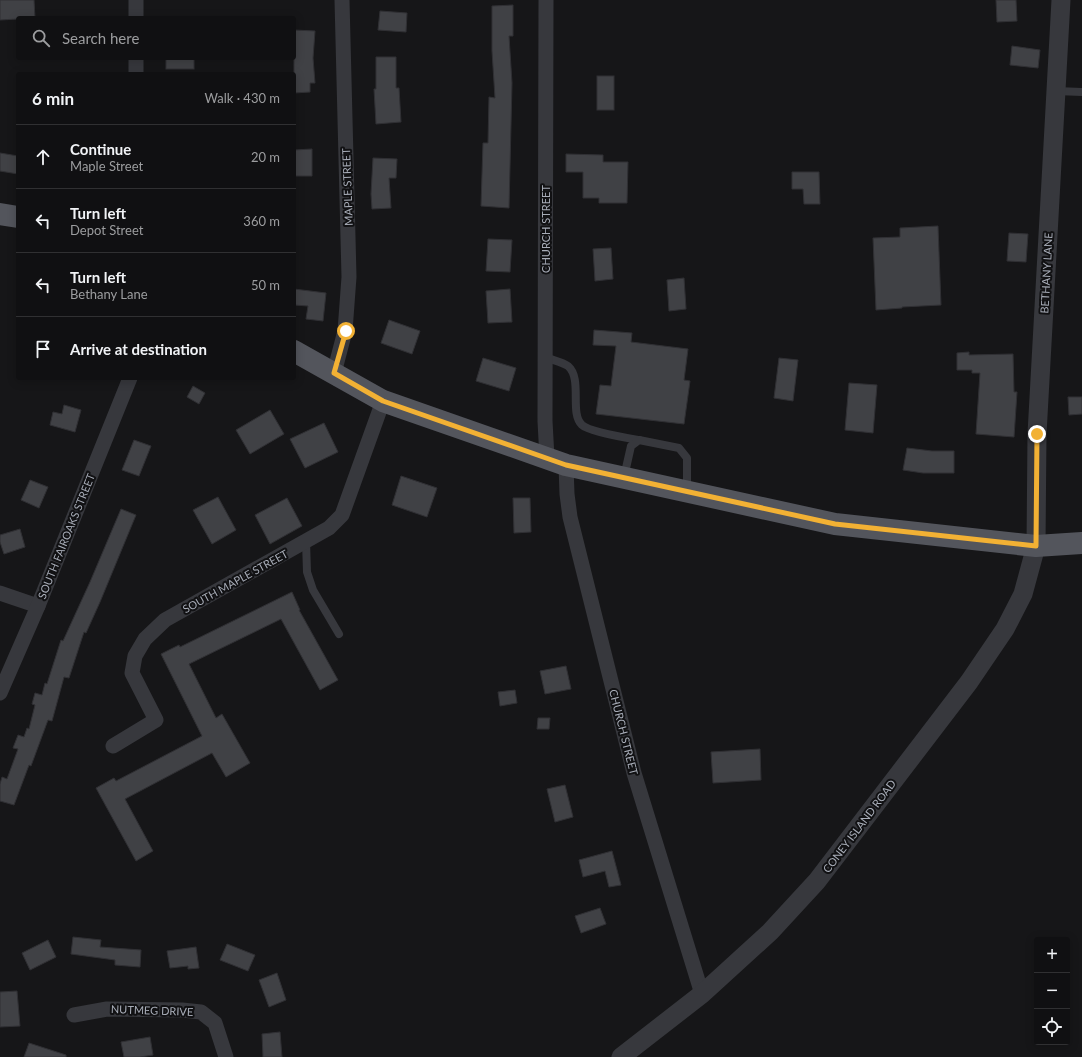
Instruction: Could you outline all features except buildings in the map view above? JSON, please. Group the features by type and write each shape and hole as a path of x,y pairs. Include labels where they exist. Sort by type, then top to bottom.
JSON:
{"main road":[{"path":"0,214 16,217"},
{"path":"296,352 383,401 557,461 624,478 835,524 1036,546 1082,543"}],"street":[{"path":"136,0 136,16"},
{"name":"MAPLE STREET","path":"334,373 346,331 350,277 342,0"},
{"name":"CHURCH STREET","path":"546,0 545,421 567,494 570,517 634,773 702,994"},
{"name":"BETHANY LANE","path":"1036,546 1037,434 1061,0"},
{"path":"136,60 136,72"},
{"name":"SOUTH FAIROAKS STREET","path":"0,693 38,606 129,380"},
{"name":"SOUTH MAPLE STREET","path":"113,746 156,720 132,673 135,656 145,639 166,620 329,528 342,515 383,401"},
{"name":"CONEY ISLAND ROAD","path":"621,1057 702,994 770,932 817,881 969,682 1005,629 1023,594 1036,546"},
{"path":"0,593 38,606"},
{"name":"NUTMEG DRIVE","path":"74,1015 107,1009 182,1010 201,1012 215,1023 226,1057"}],"lane":[{"path":"1056,91 1082,92"},
{"path":"545,357 568,366 574,376 577,416 582,425 590,429 679,448 687,458 687,491"},
{"path":"624,478 631,446 639,440"},
{"path":"306,541 307,572 313,590 339,634"}],"route":[{"path":"346,331 334,373 383,401 566,465 835,524 1036,546 1037,434"}]}
